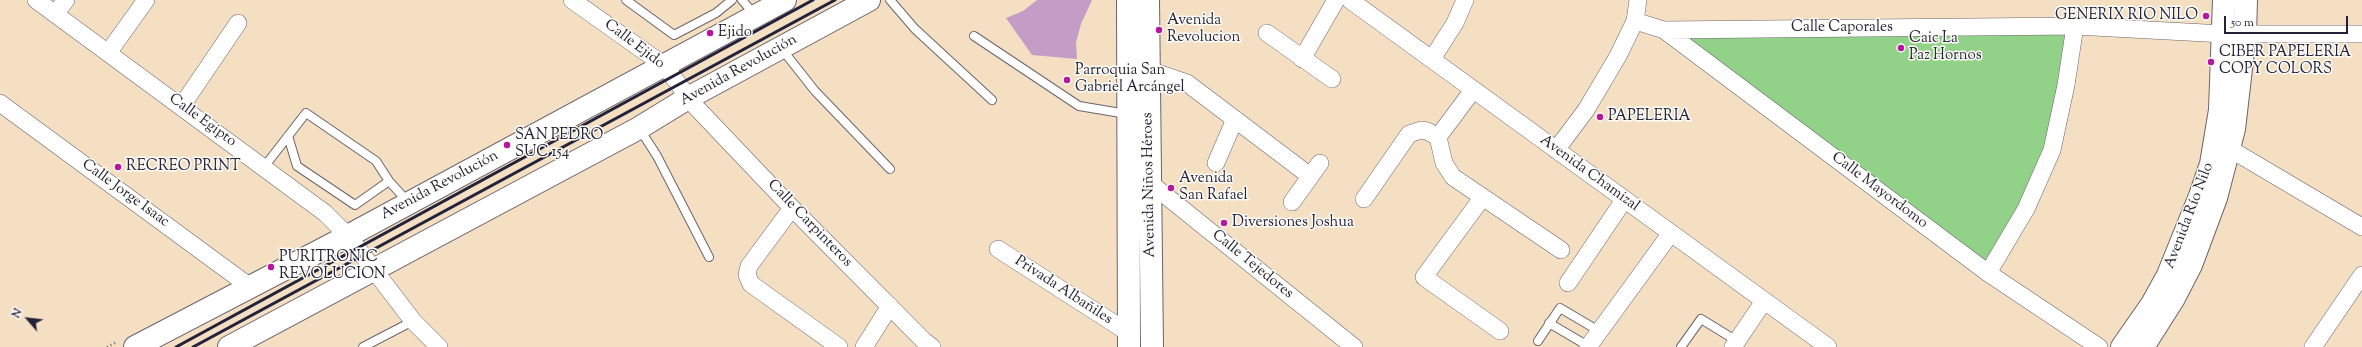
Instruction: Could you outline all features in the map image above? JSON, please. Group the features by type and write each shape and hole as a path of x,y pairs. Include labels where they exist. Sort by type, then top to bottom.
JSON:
{"main road":[{"name":"Avenida Revolución","path":"135,347 249,286 348,236 408,202 665,66 785,0"},
{"name":"Avenida Revolución","path":"229,347 374,271 639,128 688,98 869,0"},
{"name":"Avenida Niños Héroes","path":"1128,0 1129,340"},
{"name":"Avenida Niños Héroes","path":"1148,0 1154,346"},
{"name":"Avenida Río Nilo","path":"2122,347 2152,304 2168,275 2200,196 2216,138 2224,34 2224,0"},
{"name":"Avenida Río Nilo","path":"2143,347 2174,298 2191,265 2216,198 2230,149 2246,34 2246,0"}],"street":[{"name":"Calle Egipto","path":"36,0 325,213 348,236 413,321 439,347"},
{"path":"55,14 66,0"},
{"path":"108,53 146,0"},
{"path":"1302,59 1336,0"},
{"name":"Avenida Chamizal","path":"1350,0 1828,347"},
{"path":"1432,60 1455,23 1465,0"},
{"path":"1556,150 1586,110 1618,56 1635,21 1638,0"},
{"name":"Calle Ejido","path":"574,1 665,66 688,98"},
{"name":"Calle Caporales","path":"1635,21 1664,30 2075,26 2224,34 2362,34"},
{"path":"181,107 238,23"},
{"path":"1988,273 2026,209 2052,150 2066,85 2075,26"},
{"name":"Calle Mayordomo","path":"1664,30 1988,273 2099,347"},
{"path":"1267,33 1332,79"},
{"path":"1149,70 1187,83 1235,119 1315,170 1292,202"},
{"path":"1438,137 1473,90"},
{"name":"Calle Carpinteros","path":"688,98 792,208 932,347"},
{"name":"Calle Jorge Isaac","path":"0,103 249,286"},
{"path":"1216,163 1235,119"},
{"path":"1364,199 1410,134 1421,130 1438,137"},
{"path":"1438,137 1448,172 1482,198 1562,250"},
{"path":"2230,149 2362,227"},
{"name":"Calle Tejedores","path":"1150,183 1354,347"},
{"path":"1482,198 1424,277 1500,331"},
{"path":"1568,283 1624,200"},
{"path":"792,208 749,266 746,275 751,284 839,347"},
{"path":"1588,347 1671,233"},
{"name":"Privada Albañiles","path":"998,249 1129,340"},
{"path":"2313,347 2362,274"},
{"path":"1735,344 1764,301"},
{"path":"864,347 890,306"}],"lane":[{"path":"626,0 674,35 716,13 732,0"},
{"path":"742,0 756,16"},
{"path":"890,0 916,29 992,100"},
{"path":"974,36 1078,106 1128,114"},
{"path":"780,47 815,91 890,169"},
{"path":"264,167 306,112 376,161 389,181 408,202"},
{"path":"639,128 657,156 709,257"},
{"path":"288,136 297,166 355,205 389,181"},
{"path":"1538,341 1560,308 1599,331"},
{"path":"1681,347 1701,318 1735,344"},
{"path":"363,347 413,321"},
{"path":"1550,323 1588,347"}],"green space":[{"path":"1664,30 2069,33 2051,148 1989,267"}],"building":[{"path":"1037,0 1092,0 1081,24 1076,42 1077,59 1032,55 1006,18 1023,11"}],"railway":[{"path":"176,347 813,0"},
{"path":"193,347 835,0"}],"place":[{"name":"GENERIX RIO NILO","path":"2206,16"},
{"name":"Avenida Revolucion","path":"1159,30"},
{"name":"Ejido","path":"710,33"},
{"name":"Caic La Paz Hornos","path":"1901,48"},
{"name":"CIBER PAPELERIA COPY COLORS","path":"2211,62"},
{"name":"Parroquia San Gabriel Arcángel","path":"1067,80"},
{"name":"PAPELERIA","path":"1600,117"},
{"name":"SAN PEDRO SUC 154","path":"507,145"},
{"name":"RECREO PRINT","path":"118,167"},
{"name":"Avenida San Rafael","path":"1171,188"},
{"name":"Diversiones Joshua","path":"1224,223"},
{"name":"PURITRONIC REVOLUCION","path":"271,267"}]}
